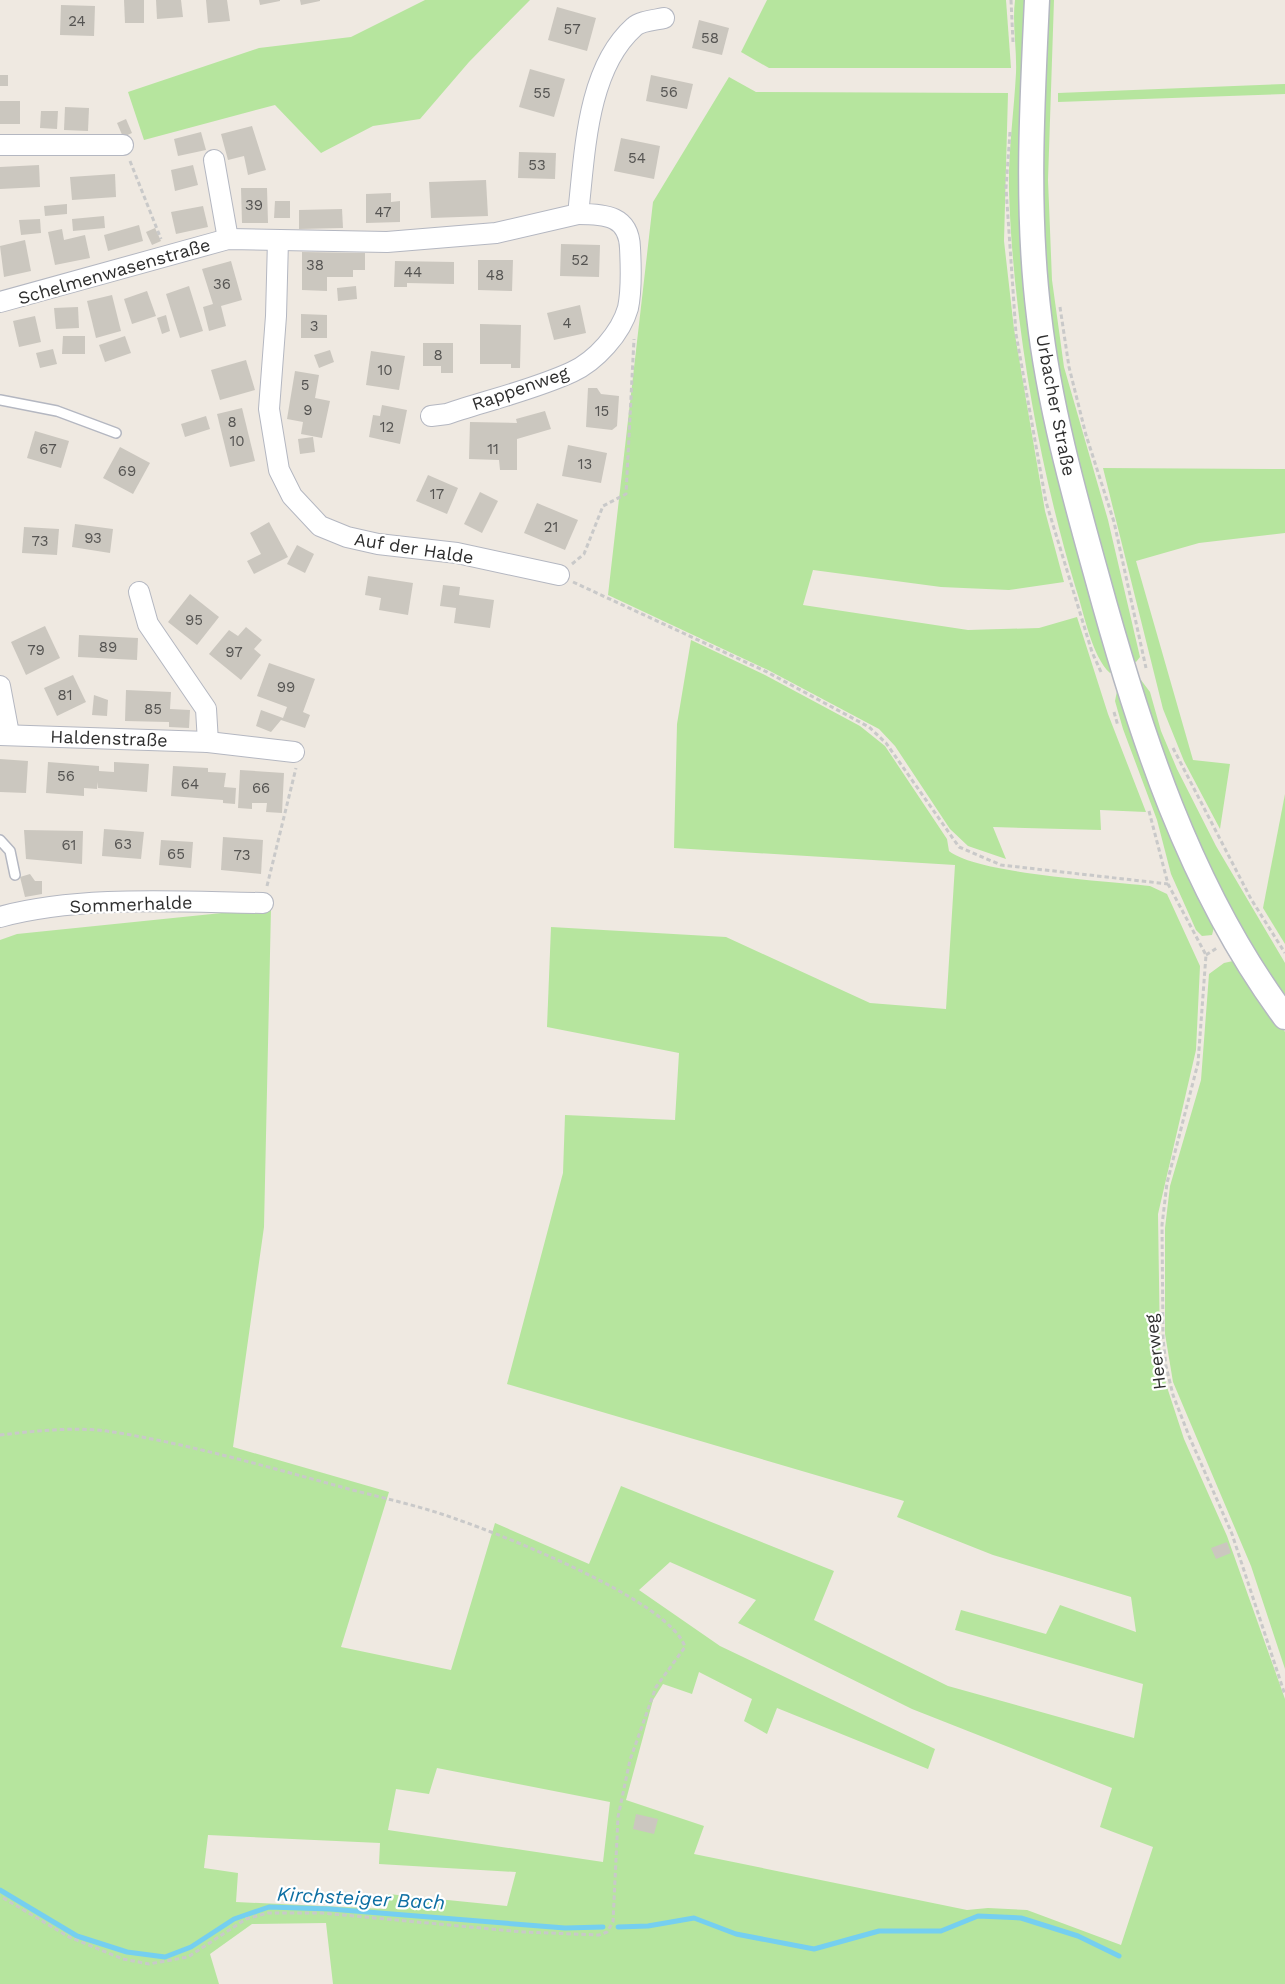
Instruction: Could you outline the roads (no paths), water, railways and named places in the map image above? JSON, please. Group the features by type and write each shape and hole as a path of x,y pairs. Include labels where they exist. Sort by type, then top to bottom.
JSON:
{"street":[{"name":"Urbacher Straße","path":"1037,0 1031,184 1039,316 1060,434 1077,506 1124,675 1167,796 1233,939 1285,1017"},
{"path":"578,214 588,121 609,57 635,25 664,18"},
{"path":"0,146 123,145"},
{"name":"Schelmenwasenstraße","path":"214,160 228,239"},
{"name":"Schelmenwasenstraße","path":"0,302 228,239 387,242 496,233 578,214"},
{"name":"Rappenweg","path":"431,416 447,414 574,371 609,344 628,308 631,268 630,235 619,220 598,214 578,214"},
{"name":"Auf der Halde","path":"278,240 276,316 269,410 279,470 292,496 320,526 347,537 378,544 457,553 559,575"},
{"path":"139,592 148,624 206,709 208,742"},
{"name":"Haldenstraße","path":"0,687 5,734 208,742 295,761"},
{"name":"Sommerhalde","path":"0,916 23,910 139,902 263,903"}],"lane":[{"path":"0,400 57,411 116,433"},
{"path":"0,840 10,851 15,875"}],"waterway":[{"name":"Kirchsteiger Bach","path":"0,1890 77,1936 127,1952 165,1957 191,1947 234,1919 269,1907 330,1909 565,1928 603,1927"},
{"name":"Kirchsteiger Bach","path":"618,1927 648,1926 694,1918 736,1934 814,1949 879,1931 941,1931 978,1916 1021,1918 1078,1936 1119,1956"}]}
